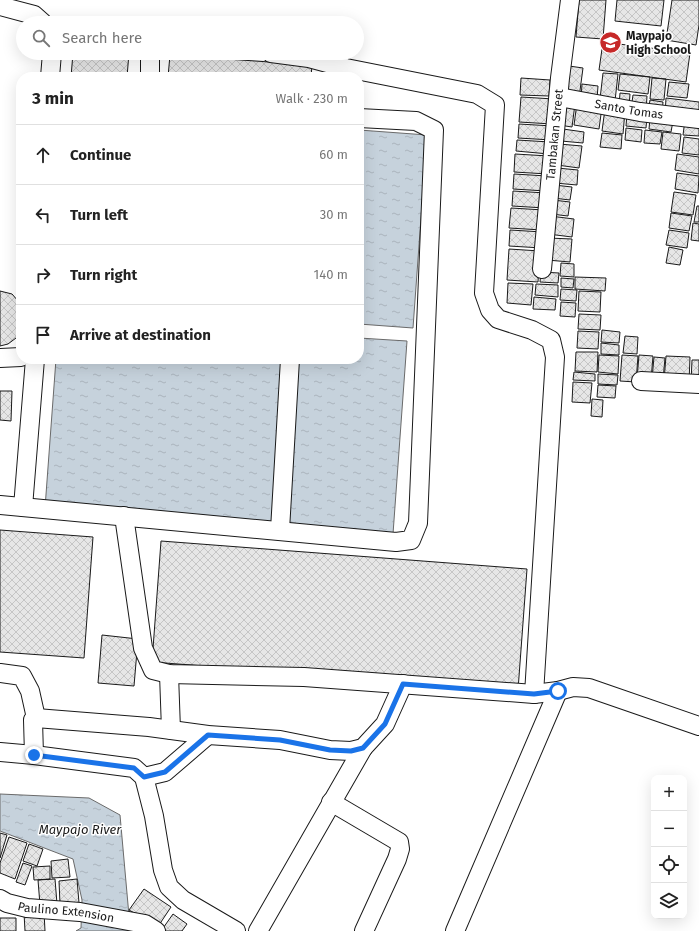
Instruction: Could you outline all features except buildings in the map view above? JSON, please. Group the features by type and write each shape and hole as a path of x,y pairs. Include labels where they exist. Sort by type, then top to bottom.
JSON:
{"street":[{"name":"Tambakan Street","path":"542,269 570,0"},
{"path":"0,6 35,16"},
{"path":"50,72 51,60"},
{"path":"150,60 150,72"},
{"path":"314,60 344,72"},
{"path":"364,76 477,94 494,105 484,293 490,310 498,319 532,330 551,340 555,357 534,694"},
{"name":"Santo Tomas","path":"559,97 640,112 699,119"},
{"path":"0,505 396,542 411,540 418,523 434,130 416,121 364,118"},
{"path":"0,358 16,357"},
{"path":"23,506 35,364"},
{"path":"280,530 290,364"},
{"path":"641,381 699,384"},
{"path":"124,516 143,648 152,670 169,674 304,677 534,694 558,691 573,687 589,688 699,726"},
{"path":"0,673 22,676 30,691 36,718 33,720 34,755"},
{"path":"169,674 171,730"},
{"path":"258,931 363,748 385,724 403,684"},
{"path":"455,931 558,691"},
{"path":"36,718 171,730 208,735 280,740 330,750 351,751 363,748"},
{"path":"144,777 165,772 208,735"},
{"path":"0,752 134,768 144,777 154,816 163,870 169,887 183,900 236,931"},
{"path":"331,802 398,842 400,849 398,859 364,931"},
{"name":"Paulino Extension","path":"0,898 7,903 27,908 80,912 150,927"}],"water":[{"path":"364,130 427,135 413,328 364,324"},
{"path":"364,338 407,341 393,534 45,508 56,364 364,364"},
{"name":"Maypajo River","path":"0,794 89,798 120,815 130,927 151,931 76,931 81,928 82,900 73,859 0,831"}],"place":[{"name":"Maypajo High School","path":"610,43"}],"route":[{"path":"34,755 134,768 144,777 165,772 208,735 280,740 330,750 351,751 363,748 385,724 403,684 534,694 558,691"}]}
